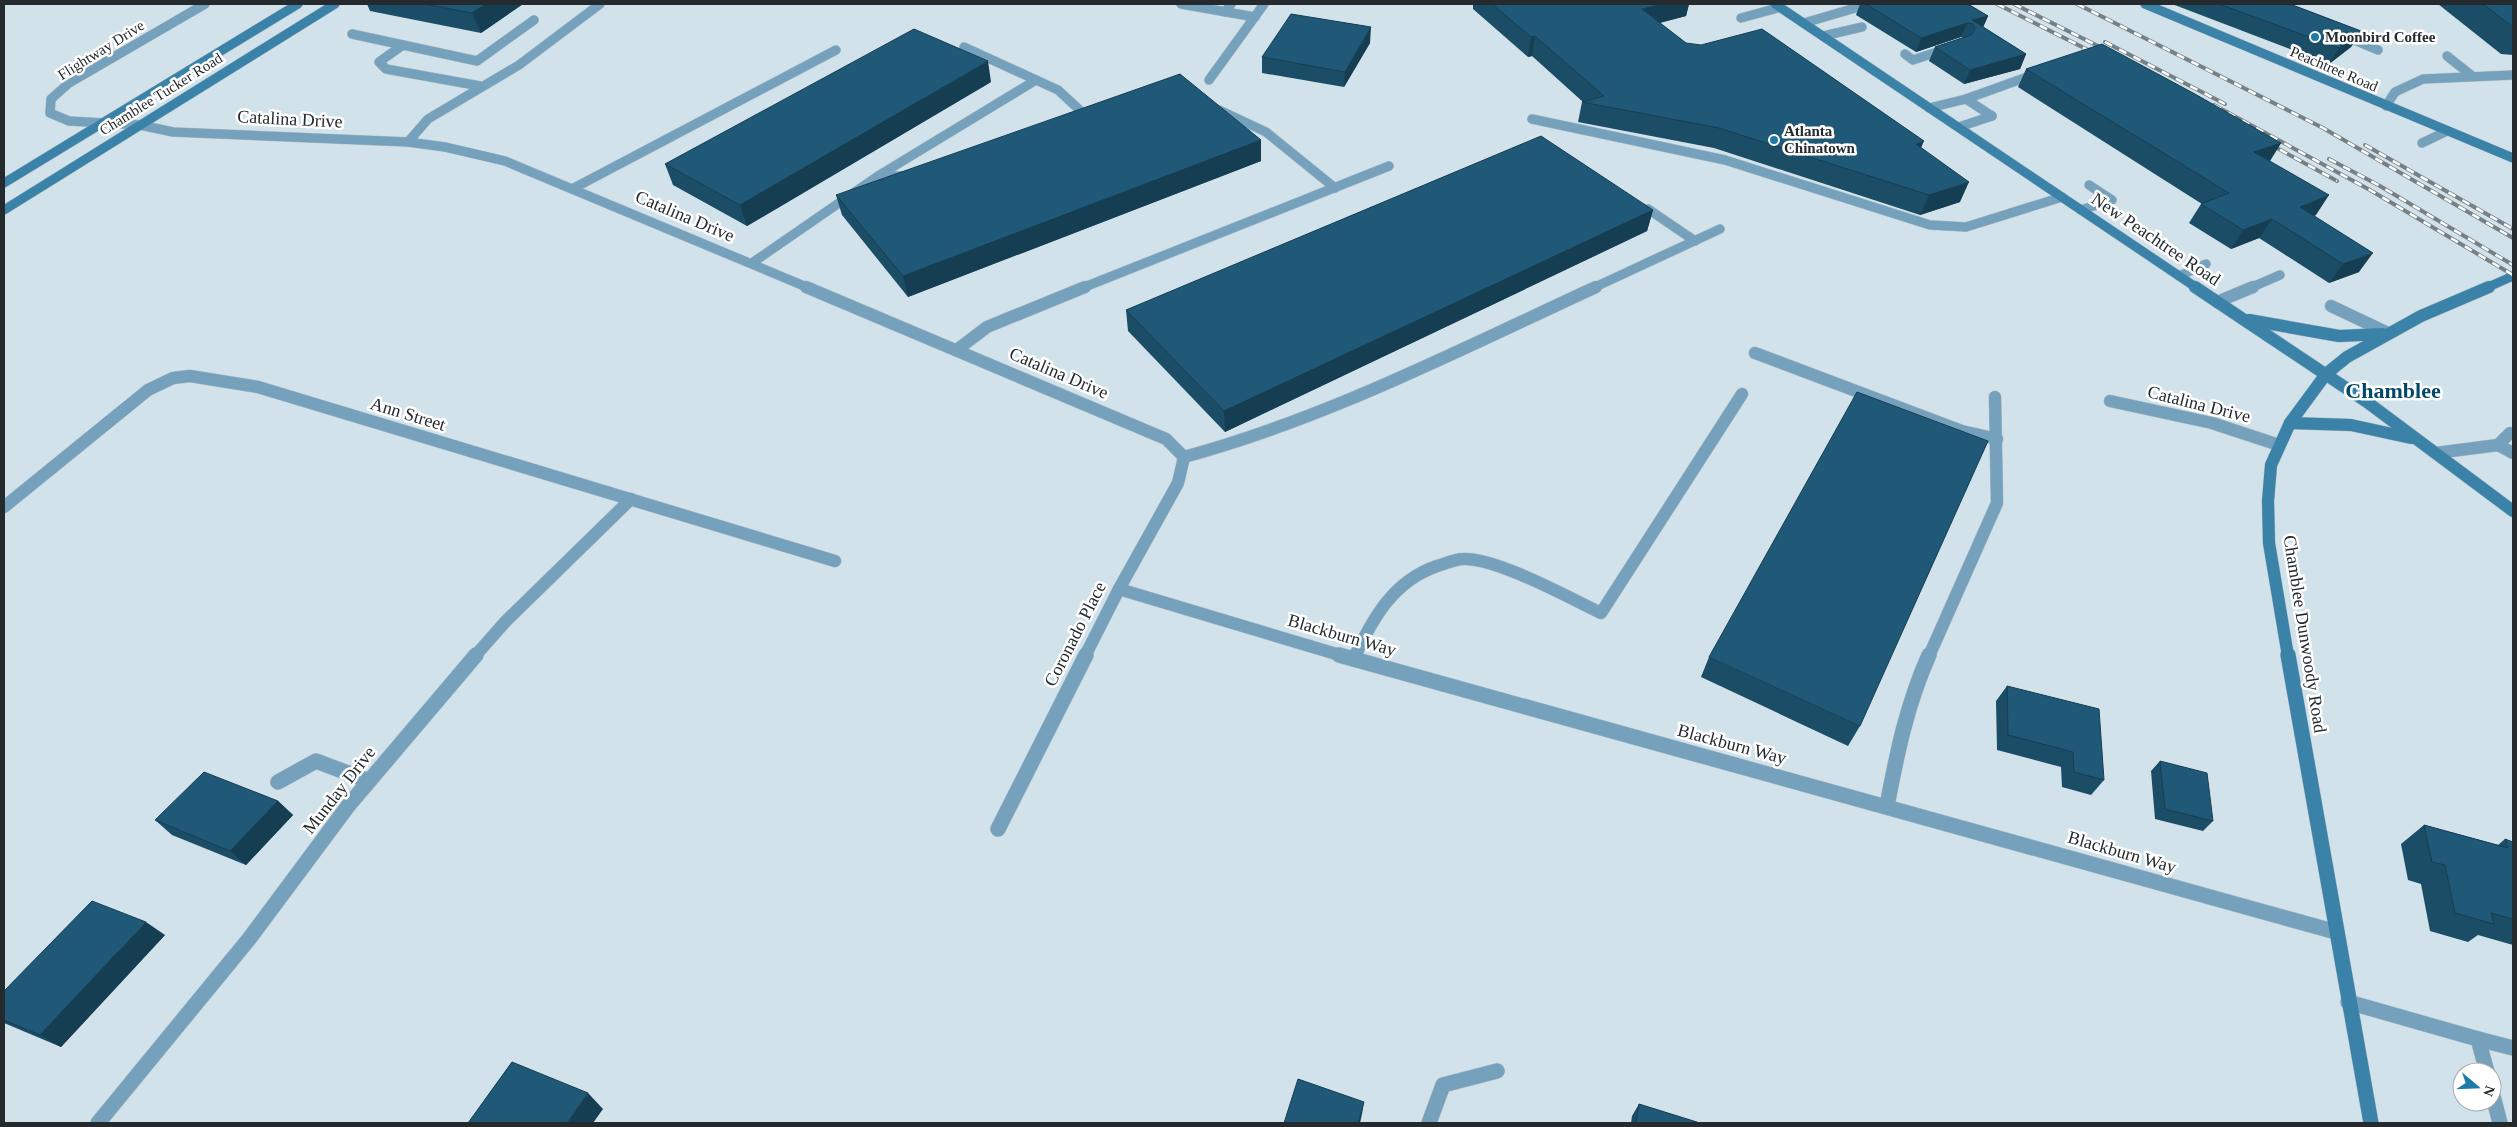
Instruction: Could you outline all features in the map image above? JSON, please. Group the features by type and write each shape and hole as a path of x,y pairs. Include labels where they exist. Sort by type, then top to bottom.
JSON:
{"street":[{"name":"Flightway Drive","path":"140,125 70,121 50,113 51,99 69,83 205,4"},
{"name":"Chamblee Tucker Road","path":"4,183 298,4"},
{"name":"Chamblee Tucker Road","path":"4,210 335,4"},
{"path":"408,142 428,119 480,86 520,65 600,4"},
{"path":"1181,4 1254,17"},
{"path":"1225,12 1231,4"},
{"path":"1209,80 1264,4"},
{"path":"1804,23 1869,4"},
{"name":"Peachtree Road","path":"2145,4 2513,158"},
{"path":"1742,18 1778,6"},
{"name":"New Peachtree Road","path":"1778,6 2326,374 2513,510"},
{"path":"352,34 478,61 534,20"},
{"path":"1823,36 1862,27"},
{"path":"2334,32 2378,50"},
{"path":"403,45 379,62 386,69 480,86"},
{"path":"1905,54 1913,60 1955,46"},
{"path":"964,47 1058,90 1084,114"},
{"path":"574,188 836,50"},
{"path":"2447,56 2471,75"},
{"path":"1929,108 1966,98 2044,71"},
{"path":"2386,106 2395,92 2423,79 2471,75 2513,75"},
{"path":"752,263 878,176 1036,80"},
{"path":"1959,128 1992,116 1966,98"},
{"path":"1219,110 1266,132 1335,188"},
{"path":"1532,119 1726,160 1930,225 1966,226 2018,208 2062,197"},
{"name":"Catalina Drive","path":"140,125 172,132 408,142 445,147 504,161 574,188 958,349 1166,439 1184,457"},
{"path":"2422,143 2447,131"},
{"path":"958,349 988,327 1018,313 1389,166"},
{"path":"878,176 902,176 912,173"},
{"path":"2081,210 2112,200 2089,185"},
{"path":"1648,209 1695,241"},
{"path":"1184,457 1240,442 1336,407 1720,229"},
{"path":"2179,276 2206,264"},
{"path":"2217,302 2280,275"},
{"name":"Chamblee Dunwoody Road","path":"2371,1123 2348,1002 2269,543 2268,501 2271,465 2290,423 2326,374 2347,357 2420,316 2513,276"},
{"path":"2332,306 2388,334"},
{"path":"2243,318 2339,336 2388,334"},
{"path":"1755,353 1962,431 1997,439"},
{"name":"Ann Street","path":"4,507 148,390 173,378 190,376 258,387 835,561"},
{"path":"1354,659 1372,618 1401,584 1428,568 1463,559 1495,566 1601,613 1742,394"},
{"path":"1887,806 1899,742 1914,689 1997,503 1996,397"},
{"name":"Catalina Drive","path":"2110,401 2212,423 2279,445"},
{"path":"2290,423 2328,422 2377,428 2420,441"},
{"path":"2498,445 2510,433"},
{"path":"2436,453 2498,445 2513,453"},
{"name":"Coronado Place","path":"998,829 1119,589 1178,483 1184,457"},
{"name":"Munday Drive","path":"98,1123 249,939 369,781 439,696 506,621 631,498"},
{"name":"Blackburn Way","path":"1119,589 1354,659 2336,932"},
{"path":"278,782 316,761 369,781"},
{"path":"2348,1002 2513,1048"},
{"path":"2478,1039 2484,1062"},
{"path":"1429,1123 1443,1085 1496,1070"}],"building":[{"path":"425,4 486,4 472,13"},
{"path":"1492,4 1663,4 1642,9 1686,43 1701,45 1762,29 1924,141 1916,144 1969,182 1929,195 1719,128 1582,102 1604,96 1535,36 1531,37"},
{"path":"1866,4 1968,4 1988,16 1972,20 2026,54 1970,70 1935,47 1971,35 1975,29 1973,24 1967,23 1921,38"},
{"path":"2219,4 2290,4 2361,31 2339,48"},
{"path":"2483,4 2513,4 2513,27"},
{"path":"1291,14 1371,27 1345,72 1262,57"},
{"path":"914,29 988,61 740,205 665,164"},
{"path":"2102,44 2281,143 2254,152 2329,195 2300,207 2373,253 2343,264 2272,219 2243,230 2201,204 2229,193 2026,69"},
{"path":"1180,74 1261,140 903,276 836,195"},
{"path":"1541,136 1653,210 1224,411 1126,310"},
{"path":"1857,392 1988,441 1860,726 1709,657"},
{"path":"2007,686 2099,709 2104,780 2074,772 2073,752 2008,735"},
{"path":"2160,761 2207,773 2213,821 2165,809"},
{"path":"204,772 278,801 230,851 155,820"},
{"path":"2424,825 2508,848 2505,839 2513,842 2513,919 2491,913 2494,924 2455,913 2445,865 2432,862"},
{"path":"92,901 146,922 40,1035 4,1020 4,991"},
{"path":"512,1062 588,1093 567,1123 468,1123"},
{"path":"1298,1079 1364,1102 1358,1123 1284,1123"},
{"path":"1639,1104 1700,1123 1636,1123"}],"railway":[{"path":"1997,4 2100,56"},
{"path":"2014,4 2110,52"},
{"path":"2077,4 2323,128 2513,238"},
{"path":"2105,42 2225,104"},
{"path":"2214,105 2370,190 2513,275"},
{"path":"2266,142 2337,181"},
{"path":"2365,145 2513,229"},
{"path":"2329,159 2380,186 2513,265"}],"place":[{"name":"Moonbird Coffee","path":"2315,37"},
{"name":"Atlanta Chinatown","path":"1774,140"}],"district":[{"name":"Chamblee","path":"2393,390"}]}
